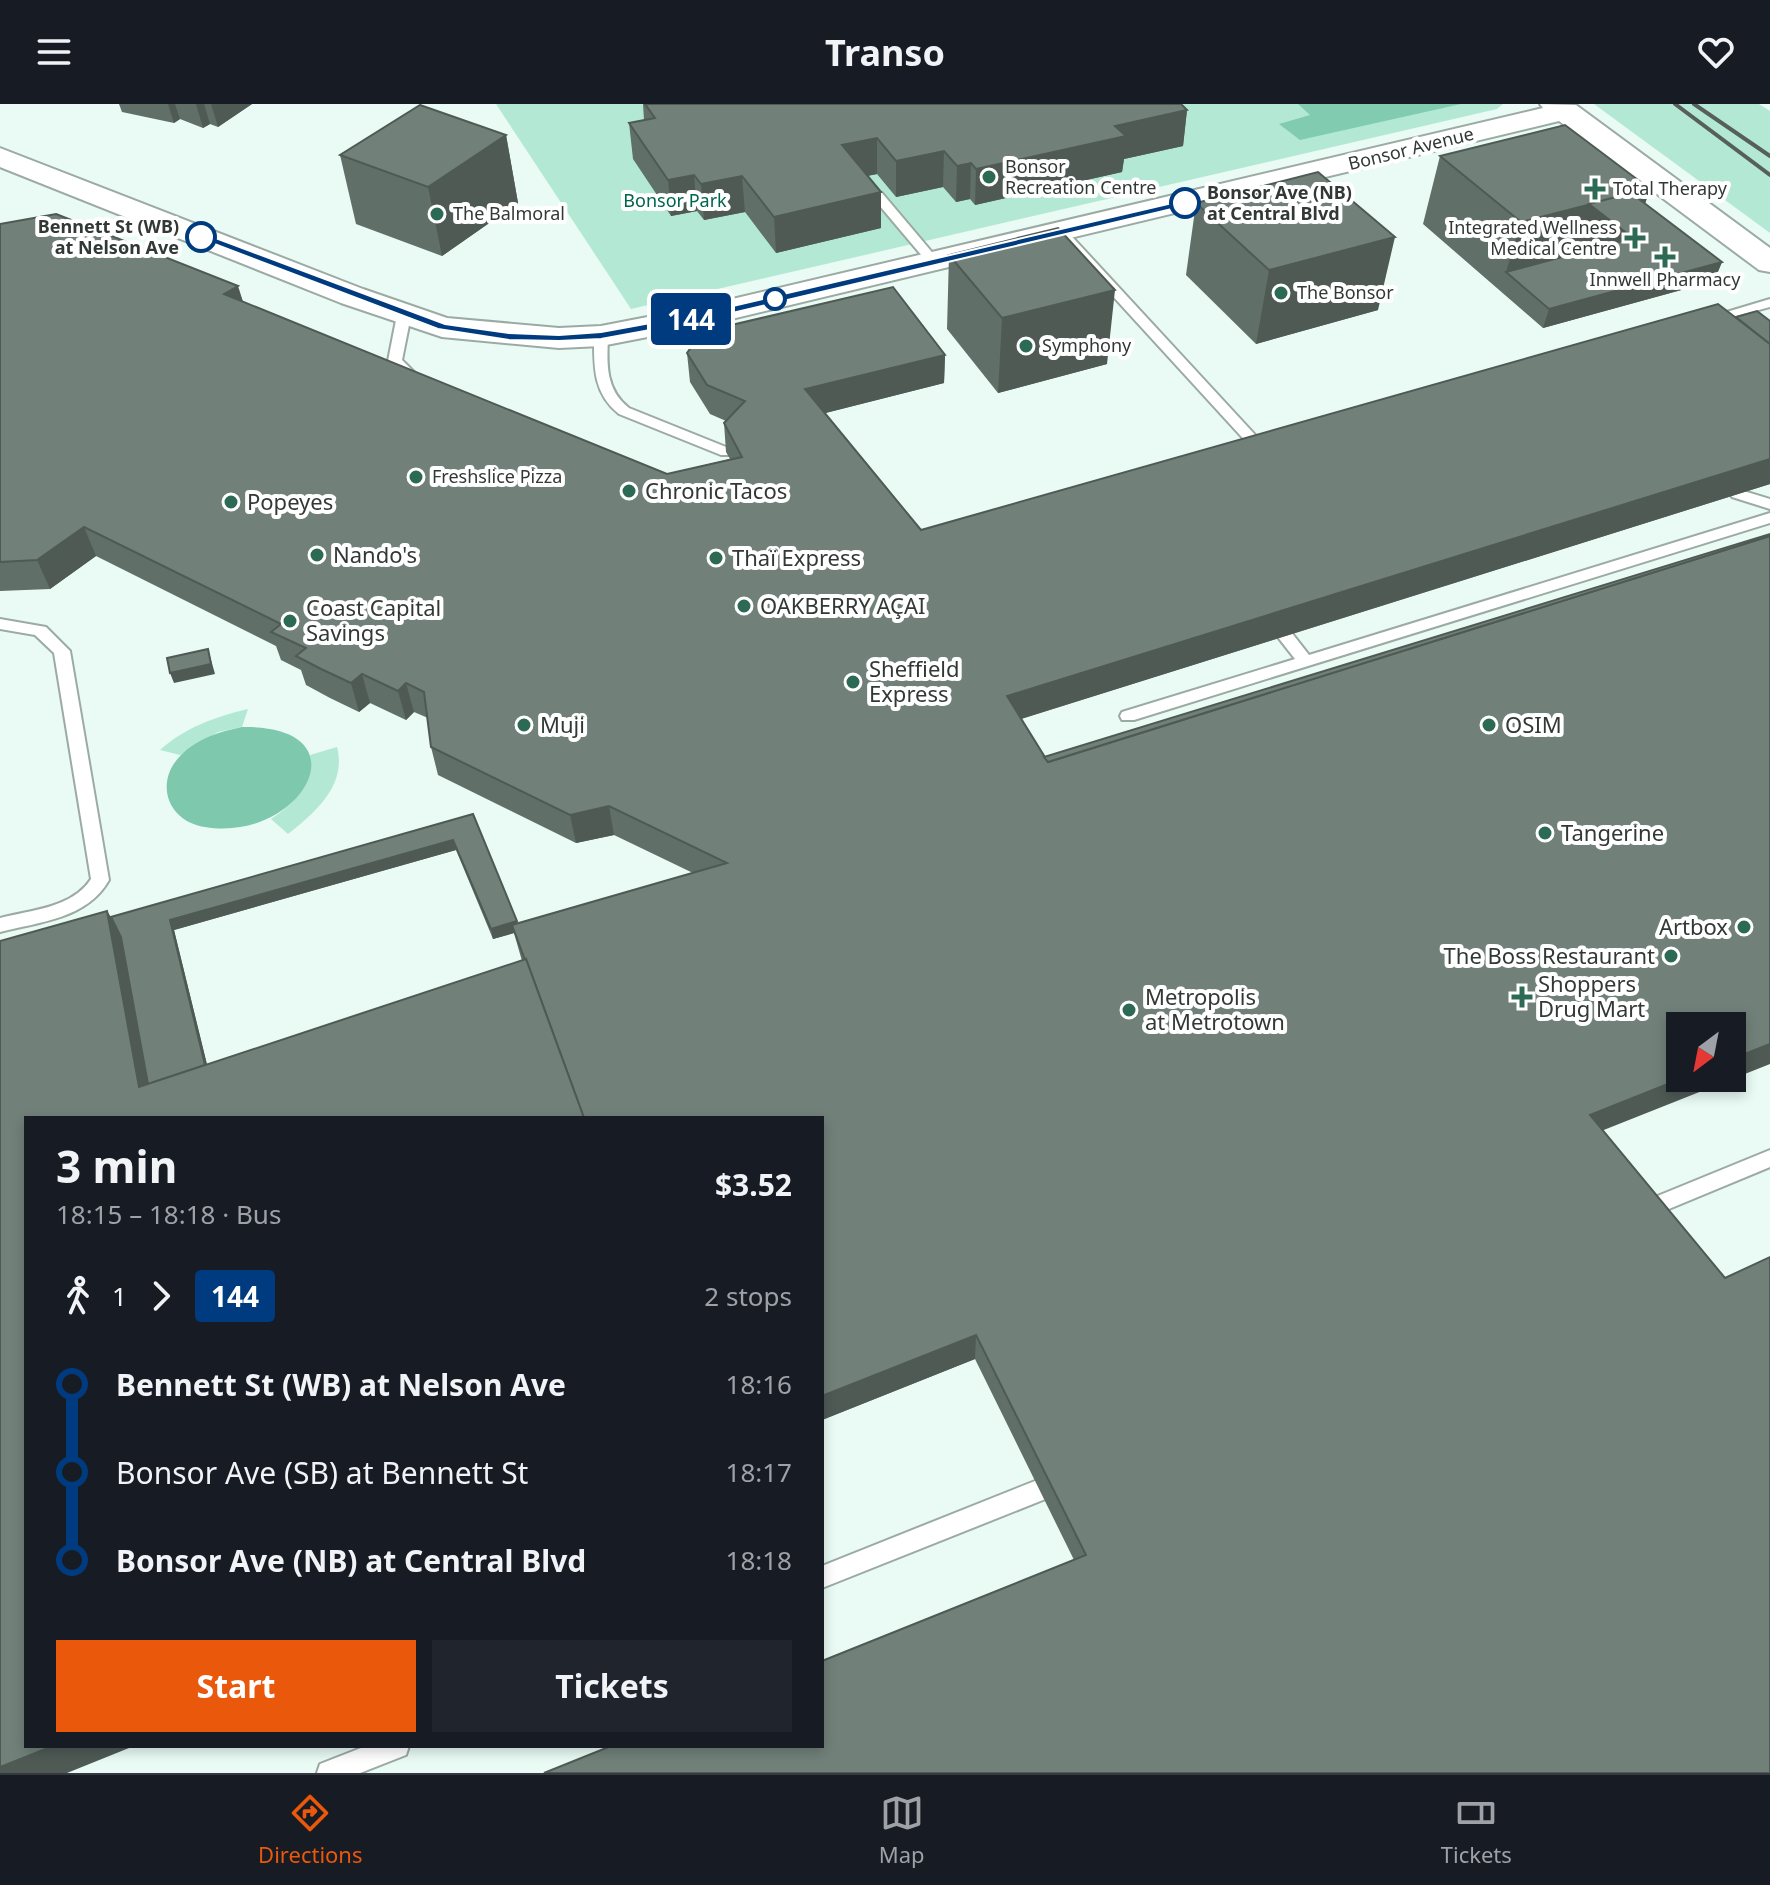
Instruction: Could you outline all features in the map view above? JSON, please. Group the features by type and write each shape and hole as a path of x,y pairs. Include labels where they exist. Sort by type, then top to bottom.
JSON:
{"street":[{"name":"Bonsor Avenue","path":"0,157 404,315 478,333 559,338 601,336 694,318 1560,108"},
{"path":"1560,108 1770,263"}],"lane":[{"path":"878,196 932,260"},
{"path":"1060,231 1255,443 1286,434"},
{"path":"1686,326 1770,303"},
{"path":"404,315 395,361 401,370 430,385"},
{"path":"601,336 604,392 610,400 624,411 726,452"},
{"path":"1737,494 1770,504"},
{"path":"1128,716 1304,659 1770,518"},
{"path":"0,624 40,631 62,651 100,880 95,892 79,902 0,925"},
{"path":"1285,636 1304,659"},
{"path":"1635,1214 1770,1158"},
{"path":"824,1576 1040,1490"},
{"path":"329,1773 392,1748"}],"green space":[{"name":"Bonsor Park","path":"496,104 1503,104 1497,109 631,309"},
{"path":"1594,104 1759,104 1770,111 1770,233"},
{"path":"248,709 242,727 218,732 180,755 160,750 201,724"},
{"path":"337,747 338,774 327,796 288,834 271,819 287,807 305,784 310,755"}],"shaded area":[{"path":"1298,104 1461,104 1300,140 1279,124 1310,115"},
{"path":"242,727 281,731 303,744 311,762 307,782 293,802 269,818 240,827 205,827 181,817 169,799 167,788 173,766 181,755 202,740"}],"building":[{"name":"Bonsor Recreation Centre","path":"645,104 1181,104 1187,110 1115,126 1126,136 976,169 971,163 957,166 944,151 896,161 877,138 842,145 881,192 774,217 742,176 701,184 694,175 668,180 629,123 655,118"},
{"path":"420,105 506,135 428,187 340,155"},
{"path":"1565,125 1650,189 1521,222 1440,156"},
{"path":"1318,172 1395,237 1269,270 1196,203"},
{"path":"1631,193 1722,262 1549,309 1506,272 1633,238 1589,204"},
{"name":"Metropolis at Metrotown","path":"56,214 238,286 224,294 667,474 742,457 724,423 745,401 707,385 687,353 702,332 893,287 945,355 805,389 921,530 1718,304 1770,344 1770,459 1007,696 1048,762 1770,536 1770,1044 1746,1053 1746,1012 1666,1012 1666,1085 1590,1115 1725,1278 1770,1257 1770,1773 544,1773 606,1748 824,1748 824,1660 1086,1555 976,1335 824,1395 824,1116 583,1116 512,925 727,863 609,806 570,815 431,747 424,692 406,683 398,691 362,674 351,683 321,669 296,656 306,648 271,632 281,624 84,527 37,560 0,562 0,224"},
{"path":"1058,228 1115,290 1002,318 949,255"},
{"path":"1757,311 1770,321 1770,344 1736,317"},
{"path":"1770,534 1048,762 1044,757"},
{"path":"208,649 211,664 170,673 167,658"},
{"path":"473,814 517,921 491,929 453,840 170,920 205,1065 148,1084 121,937 111,917"},
{"path":"107,911 139,1087 526,959 583,1116 24,1116 24,1748 48,1748 0,1767 0,941"}],"railway":[{"path":"1675,104 1770,175"},
{"path":"1694,104 1770,156"}],"bus line":[{"name":"144","path":"201,237 352,296 442,327 509,336 559,338 601,336 694,318 1185,203"}],"place":[{"name":"Bonsor Recreation Centre","path":"989,177"},
{"name":"Total Therapy","path":"1595,189"},
{"name":"Bonsor Ave (NB) at Central Blvd","path":"1185,203"},
{"name":"The Balmoral","path":"437,214"},
{"name":"Bennett St (WB) at Nelson Ave","path":"201,237"},
{"name":"Integrated Wellness Medical Centre","path":"1635,238"},
{"name":"Innwell Pharmacy","path":"1665,257"},
{"name":"The Bonsor","path":"1281,293"},
{"name":"Symphony","path":"1026,346"},
{"name":"Freshslice Pizza","path":"416,477"},
{"name":"Chronic Tacos","path":"629,491"},
{"name":"Popeyes","path":"231,502"},
{"name":"Nando's","path":"317,555"},
{"name":"Thaï Express","path":"716,558"},
{"name":"OAKBERRY AÇAI","path":"744,606"},
{"name":"Coast Capital Savings","path":"290,621"},
{"name":"Sheffield Express","path":"853,682"},
{"name":"Muji","path":"524,725"},
{"name":"OSIM","path":"1489,725"},
{"name":"Tangerine","path":"1545,833"},
{"name":"Artbox","path":"1744,927"},
{"name":"The Boss Restaurant","path":"1671,956"},
{"name":"Shoppers Drug Mart","path":"1522,997"},
{"name":"Metropolis at Metrotown","path":"1129,1010"}]}
